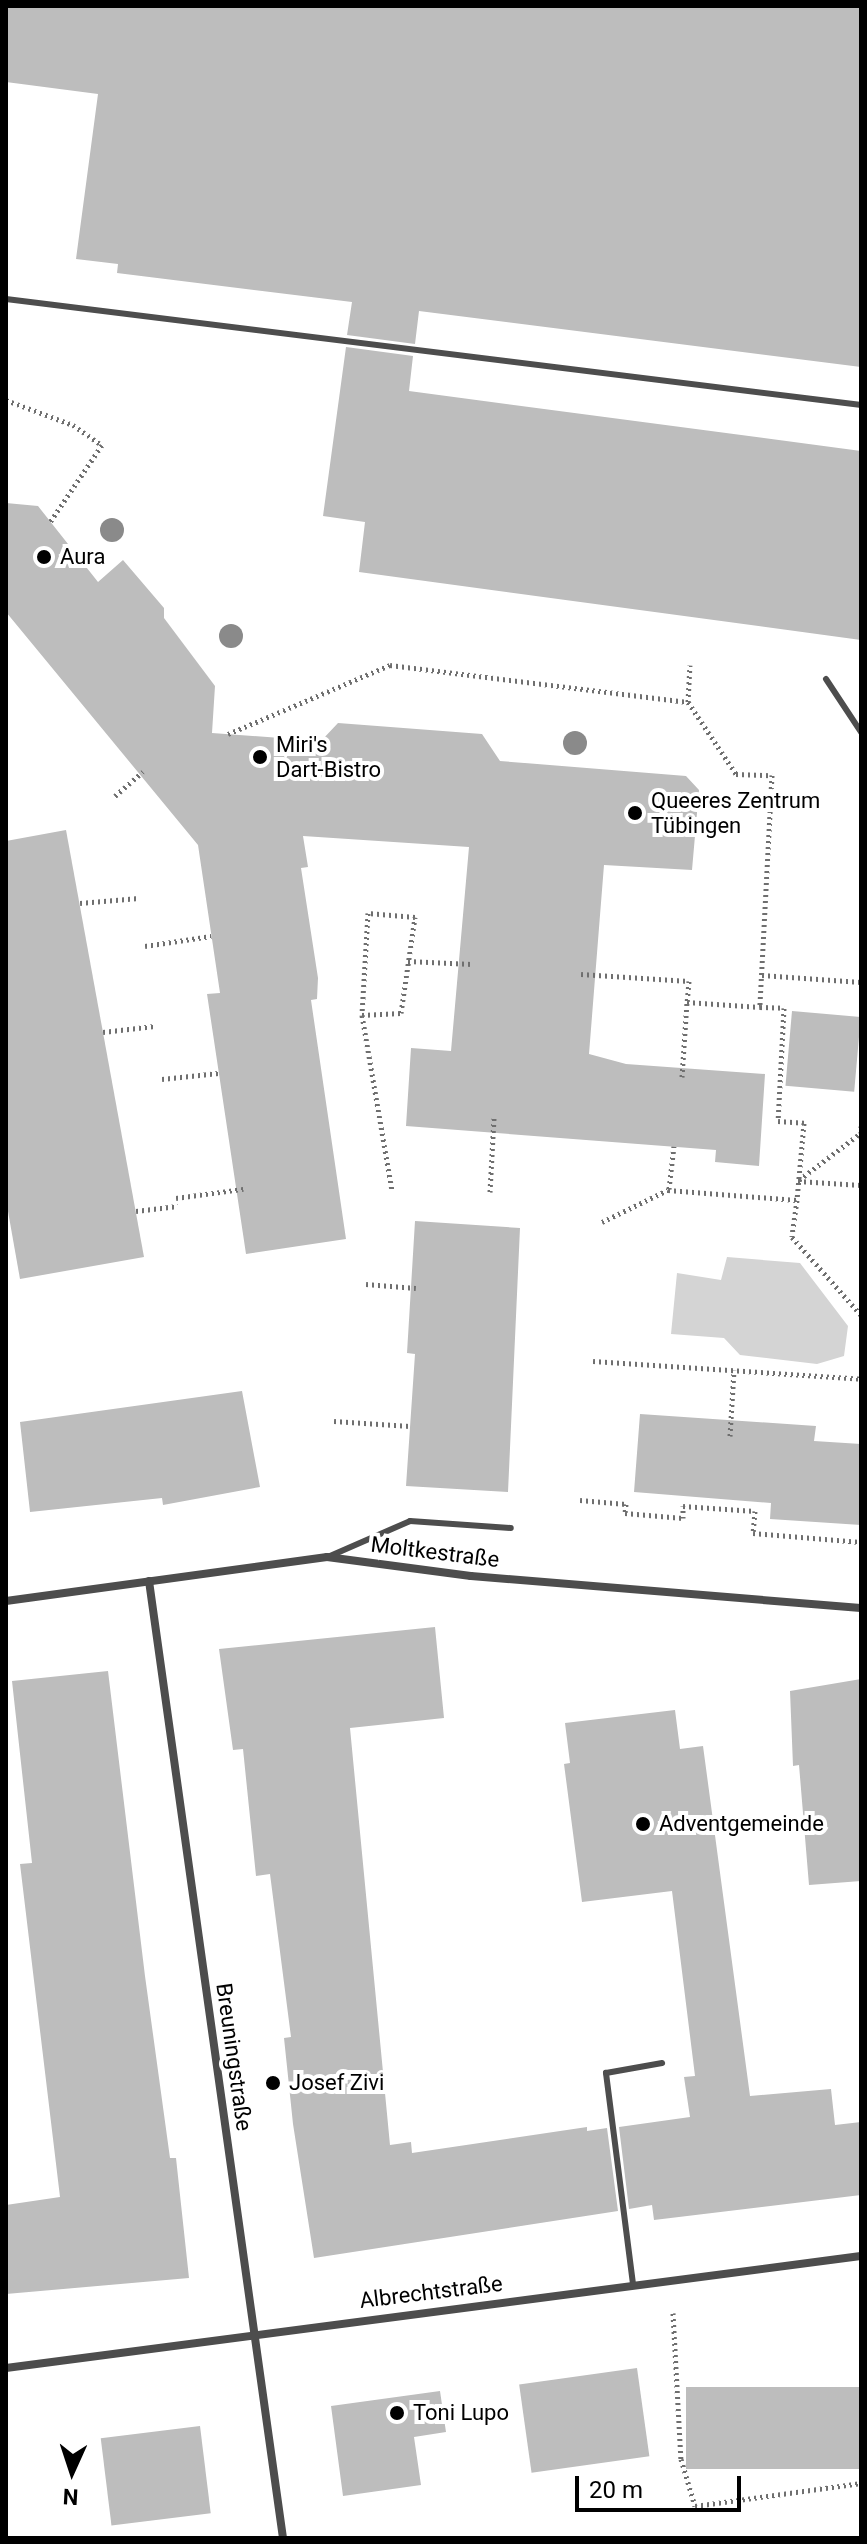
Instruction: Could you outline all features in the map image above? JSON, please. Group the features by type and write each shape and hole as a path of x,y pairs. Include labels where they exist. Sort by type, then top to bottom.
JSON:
{"street":[{"name":"Moltkestraße","path":"6,1601 327,1557 471,1576 861,1608"},
{"name":"Breuningstraße","path":"149,1581 283,2538"},
{"name":"Albrechtstraße","path":"6,2368 254,2333 861,2256"}],"lane":[{"path":"6,299 861,405"},
{"path":"826,679 861,732"},
{"path":"327,1557 410,1521 511,1528"},
{"path":"633,2284 606,2073 662,2063"}],"path":[{"path":"6,400 73,425 102,445 50,522"},
{"path":"228,734 390,665 688,702"},
{"path":"690,665 688,702 736,774 772,775 760,1007"},
{"path":"115,796 143,772"},
{"path":"80,903 139,898"},
{"path":"362,1015 401,1013 415,917 368,913 362,1015 392,1191"},
{"path":"145,946 211,936"},
{"path":"408,961 472,964"},
{"path":"581,974 689,981 682,1077"},
{"path":"762,975 861,982"},
{"path":"687,1002 784,1008 778,1121 804,1123 792,1237 861,1315"},
{"path":"103,1032 155,1026"},
{"path":"162,1079 219,1073"},
{"path":"490,1192 494,1118"},
{"path":"798,1181 861,1133 861,1126"},
{"path":"668,1190 674,1146"},
{"path":"798,1181 861,1185"},
{"path":"176,1198 243,1189"},
{"path":"602,1222 668,1190 797,1200"},
{"path":"136,1211 178,1206"},
{"path":"366,1284 416,1288"},
{"path":"593,1361 861,1379"},
{"path":"730,1436 734,1369"},
{"path":"334,1421 410,1426"},
{"path":"580,1500 626,1504 625,1513 683,1518 683,1506 755,1511 753,1533 861,1542"},
{"path":"670,2280 681,2459 695,2506 861,2483"}],"shaded area":[{"path":"727,1257 800,1263 848,1326 844,1356 817,1364 740,1355 724,1338 671,1334 677,1273 721,1280"}],"building":[{"path":"6,6 861,6 861,367 419,311 415,344 347,335 352,302 117,273 118,264 76,259 98,94 6,82"},
{"path":"346,347 413,356 409,391 861,451 861,640 359,572 365,522 323,516"},
{"path":"6,503 38,506 98,582 123,560 164,608 164,618 215,686 212,733 321,741 338,723 482,734 500,761 686,776 699,790 692,870 604,865 589,1054 626,1064 765,1074 759,1166 715,1162 716,1150 406,1126 411,1048 451,1051 469,847 303,836 308,867 301,868 318,978 317,999 311,1000 346,1239 246,1254 207,994 220,993 198,845 6,612"},
{"path":"66,830 144,1257 20,1279 6,1200 6,841"},
{"path":"792,1011 861,1017 854,1092 785,1086"},
{"path":"415,1221 520,1228 508,1492 406,1486 415,1354 407,1353"},
{"path":"242,1391 260,1487 163,1505 162,1498 30,1512 20,1422"},
{"path":"640,1414 816,1426 814,1441 861,1444 861,1525 770,1519 771,1503 634,1492"},
{"path":"435,1627 444,1718 350,1728 390,2145 411,2142 412,2153 587,2127 587,2131 607,2128 618,2211 314,2258 293,2124 284,2038 291,2037 270,1874 256,1876 243,1749 233,1750 219,1649"},
{"path":"108,1671 145,1976 170,2158 176,2158 189,2278 6,2294 6,2205 60,2197 20,1864 32,1863 12,1681"},
{"path":"861,1679 861,1881 809,1885 799,1765 793,1766 790,1691"},
{"path":"675,1710 680,1749 703,1746 750,2096 831,2089 835,2125 861,2122 861,2195 654,2220 652,2205 629,2209 619,2127 690,2117 684,2077 695,2076 672,1891 582,1902 564,1764 570,1763 565,1723"},
{"path":"637,2368 649,2456 532,2473 519,2385"},
{"path":"686,2387 861,2387 861,2469 686,2469"},
{"path":"440,2391 446,2432 414,2437 421,2485 343,2496 331,2406"},
{"path":"200,2426 211,2513 111,2526 101,2438"}],"place":[{"name":"Aura","path":"44,557"},
{"name":"Miri's Dart-Bistro","path":"260,757"},
{"name":"Queeres Zentrum Tübingen","path":"635,813"},
{"name":"Adventgemeinde","path":"643,1824"},
{"name":"Josef Zivi","path":"273,2083"},
{"name":"Toni Lupo","path":"397,2413"}]}
